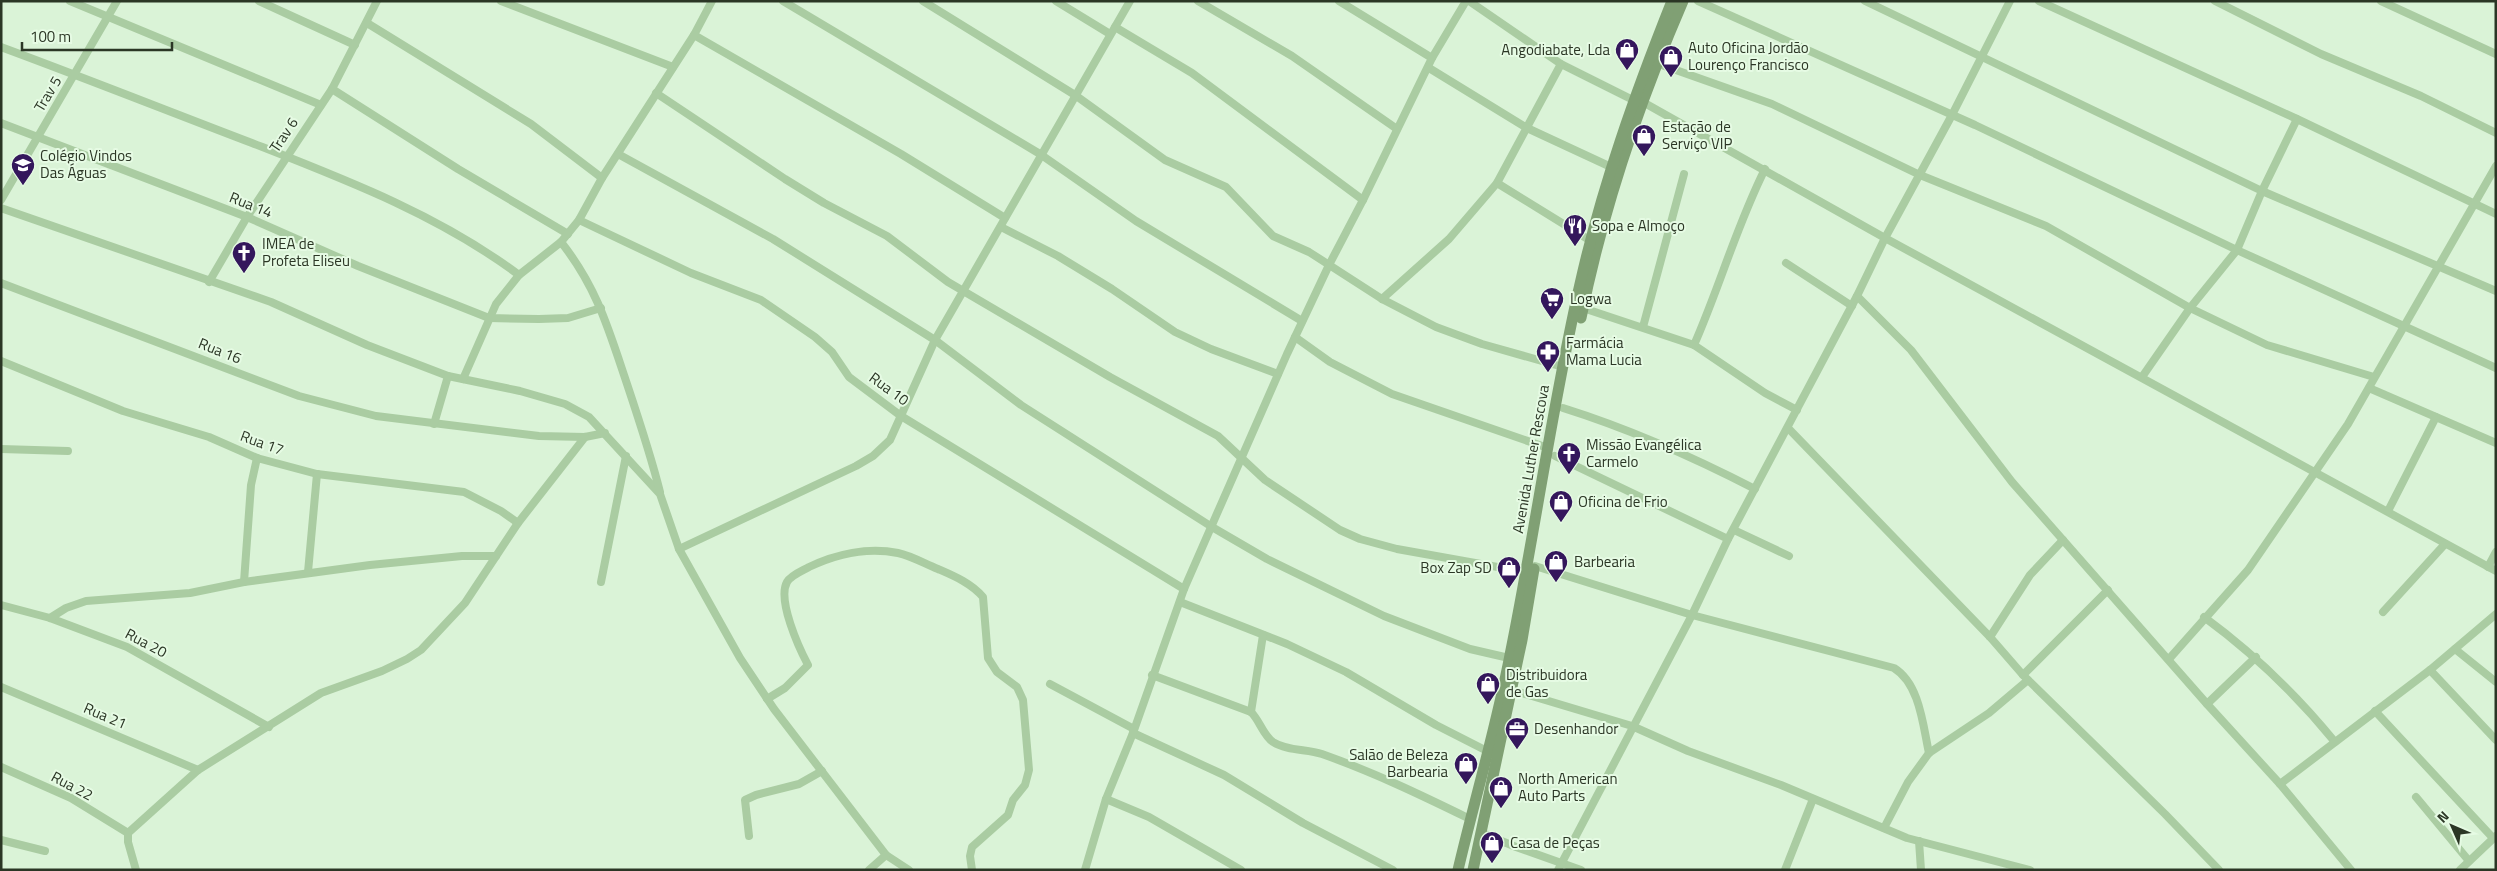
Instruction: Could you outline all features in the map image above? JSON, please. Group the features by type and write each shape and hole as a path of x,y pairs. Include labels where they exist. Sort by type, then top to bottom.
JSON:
{"main road":[{"name":"Avenida Luther Rescova","path":"1473,870 1512,690 1563,367 1591,241 1611,167 1672,1"},
{"name":"Avenida Luther Rescova","path":"1551,452 1563,408 1583,308 1637,100 1656,63 1683,1"},
{"name":"Avenida Luther Rescova","path":"1458,870 1489,752 1509,658 1531,569"}],"street":[{"path":"70,1 321,105"},
{"name":"Trav 5","path":"1,200 109,18 117,1"},
{"path":"259,1 355,45"},
{"name":"Trav 6","path":"209,282 247,217 332,89 377,1"},
{"path":"501,1 673,67"},
{"path":"783,1 1040,154 1136,222 1302,321"},
{"path":"923,1 1075,94 1165,160 1226,187 1273,236 1309,252 1382,299 1436,327 1482,344 1563,367"},
{"path":"1056,1 1110,34"},
{"path":"679,550 862,463 890,440 935,340 1001,227 1040,154 1130,1"},
{"path":"1198,1 1292,56 1397,129"},
{"path":"1339,1 1432,58"},
{"path":"1086,870 1106,798 1133,731 1184,589 1278,374 1302,321 1429,68 1432,58 1468,1 1561,64 1637,100 1765,169 1885,238 2142,376 2496,571"},
{"path":"1698,1 1952,116 2237,250 2496,368"},
{"path":"1865,1 2262,191 2496,291"},
{"path":"1559,867 1692,615 1728,539 1858,296 1885,238 1952,116 2010,1"},
{"path":"2038,1 2297,119 2496,214"},
{"path":"2214,1 2322,54 2421,96 2496,133"},
{"path":"2381,1 2496,54"},
{"path":"463,380 489,318 519,275 561,242 579,220 602,178 694,35 709,2"},
{"path":"367,23 531,124 602,178"},
{"path":"1115,27 1192,72 1364,200"},
{"path":"694,35 901,154 1005,218"},
{"path":"1,46 352,183 415,213 490,253 519,275"},
{"path":"1656,63 1772,104 1920,175 2046,226 2190,308 2283,352 2374,377"},
{"path":"1382,299 1449,239 1496,183 1561,64"},
{"path":"1429,68 1527,128 1611,167"},
{"path":"332,89 458,169 568,234"},
{"path":"656,93 785,179 824,203 887,236 948,282 1110,377 1218,436 1228,443 1242,460 1265,480 1325,521 1360,539 1397,550 1531,569 1692,615 1894,668 1907,679 1914,697 1929,753"},
{"path":"2142,376 2190,308 2237,250 2262,191 2297,119"},
{"name":"Rua 14","path":"1,123 247,217 358,266 489,318"},
{"path":"618,154 773,239 935,340 1021,405 1212,527 1297,575 1384,616 1470,649 1509,658"},
{"path":"2168,659 2248,570 2314,470 2348,424 2473,203 2496,166"},
{"path":"1694,345 1710,309 1744,211 1765,169"},
{"path":"1643,327 1684,174"},
{"path":"1496,183 1591,241"},
{"path":"1,208 271,302 367,345 448,376 520,391 565,404 589,417 660,494"},
{"name":"Rua 10","path":"579,220 691,274 761,300 815,337 832,352 849,377 901,416 1184,589"},
{"path":"1001,227 1058,256 1112,289 1175,332 1211,349 1278,374"},
{"path":"561,242 580,266 601,308 640,422 660,494 679,550 740,658 767,699 886,855 909,870"},
{"path":"1786,263 1852,306"},
{"name":"Rua 16","path":"1,283 299,396 376,416 539,436 585,437 605,433"},
{"path":"1858,296 1911,350 2012,482 2207,704 2280,784 2351,870"},
{"path":"489,318 568,318 601,308"},
{"path":"1583,308 1694,345 1765,393 1797,410"},
{"path":"1295,337 1337,366 1392,394 1551,452 1728,539"},
{"name":"Rua 17","path":"1,361 123,411 210,437 257,458 316,474 464,492 501,511 518,523"},
{"path":"434,424 448,376"},
{"path":"2370,388 2496,443"},
{"path":"1563,408 1625,428 1755,489"},
{"path":"2388,511 2436,417"},
{"path":"1788,428 1990,637 2026,678 2165,814 2219,870"},
{"path":"136,870 128,842 128,833 198,770 321,693 389,668 421,650 465,603 518,523 585,437"},
{"path":"1,449 68,451"},
{"path":"601,582 626,456"},
{"path":"244,582 251,485 257,458"},
{"path":"308,572 316,474"},
{"path":"1734,530 1789,556"},
{"path":"1990,637 2030,575 2063,540"},
{"path":"2383,612 2445,544"},
{"path":"767,699 785,688 808,665 799,648 787,610 784,592 787,581 796,574 830,557 854,552 898,553 955,576 977,590 983,597 988,658 997,672 1017,688 1023,700 1029,770 1025,785 1013,800 1008,815 972,846 970,851 972,870"},
{"path":"2488,566 2496,552"},
{"path":"50,618 66,608 86,601 190,593 308,572 426,560 496,556"},
{"path":"1884,828 1908,782 1929,753 1989,713 2026,678 2108,590"},
{"path":"1180,602 1263,635 1346,672 1436,725 1489,752"},
{"name":"Rua 20","path":"1,605 50,618 127,647 269,727"},
{"path":"2280,784 2430,670 2496,614"},
{"path":"2204,617 2256,657 2299,699 2334,742"},
{"path":"1251,712 1263,635"},
{"path":"2455,649 2496,682"},
{"path":"2207,704 2256,657"},
{"path":"2430,670 2496,740"},
{"path":"1152,675 1251,712 1258,718 1267,736 1278,745 1319,753 1389,780 1470,819"},
{"path":"1050,684 1133,731 1232,780 1303,823 1393,870"},
{"name":"Rua 21","path":"1,686 198,770"},
{"path":"1512,690 1632,726 1688,751 1920,841 2030,870"},
{"path":"2375,711 2494,837 2460,870"},
{"name":"Rua 22","path":"1,767 71,798 128,833"},
{"path":"749,836 745,800 756,795 799,784 822,771"},
{"path":"2416,797 2469,861"},
{"path":"1106,798 1143,813 1241,870"},
{"path":"1785,870 1813,799"},
{"path":"1480,832 1559,867 1581,870"},
{"path":"1,840 45,851"},
{"path":"1920,841 1921,870"},
{"path":"869,870 886,855"}],"place":[{"name":"Angodiabate, Lda","path":"1627,71"},
{"name":"Auto Oficina Jordão Lourenço Francisco","path":"1671,78"},
{"name":"Estação de Serviço VIP","path":"1644,157"},
{"name":"Colégio Vindos Das Águas","path":"23,186"},
{"name":"Sopa e Almoço","path":"1575,247"},
{"name":"IMEA de Profeta Eliseu","path":"244,274"},
{"name":"Logwa","path":"1552,320"},
{"name":"Farmácia Mama Lucia","path":"1548,373"},
{"name":"Missão Evangélica Carmelo","path":"1569,475"},
{"name":"Oficina de Frio","path":"1561,523"},
{"name":"Barbearia","path":"1556,583"},
{"name":"Box Zap SD","path":"1509,589"},
{"name":"Distribuidora de Gas","path":"1488,705"},
{"name":"Desenhandor","path":"1517,750"},
{"name":"Salão de Beleza Barbearia","path":"1466,785"},
{"name":"North American Auto Parts","path":"1501,809"},
{"name":"Casa de Peças","path":"1492,864"}]}
